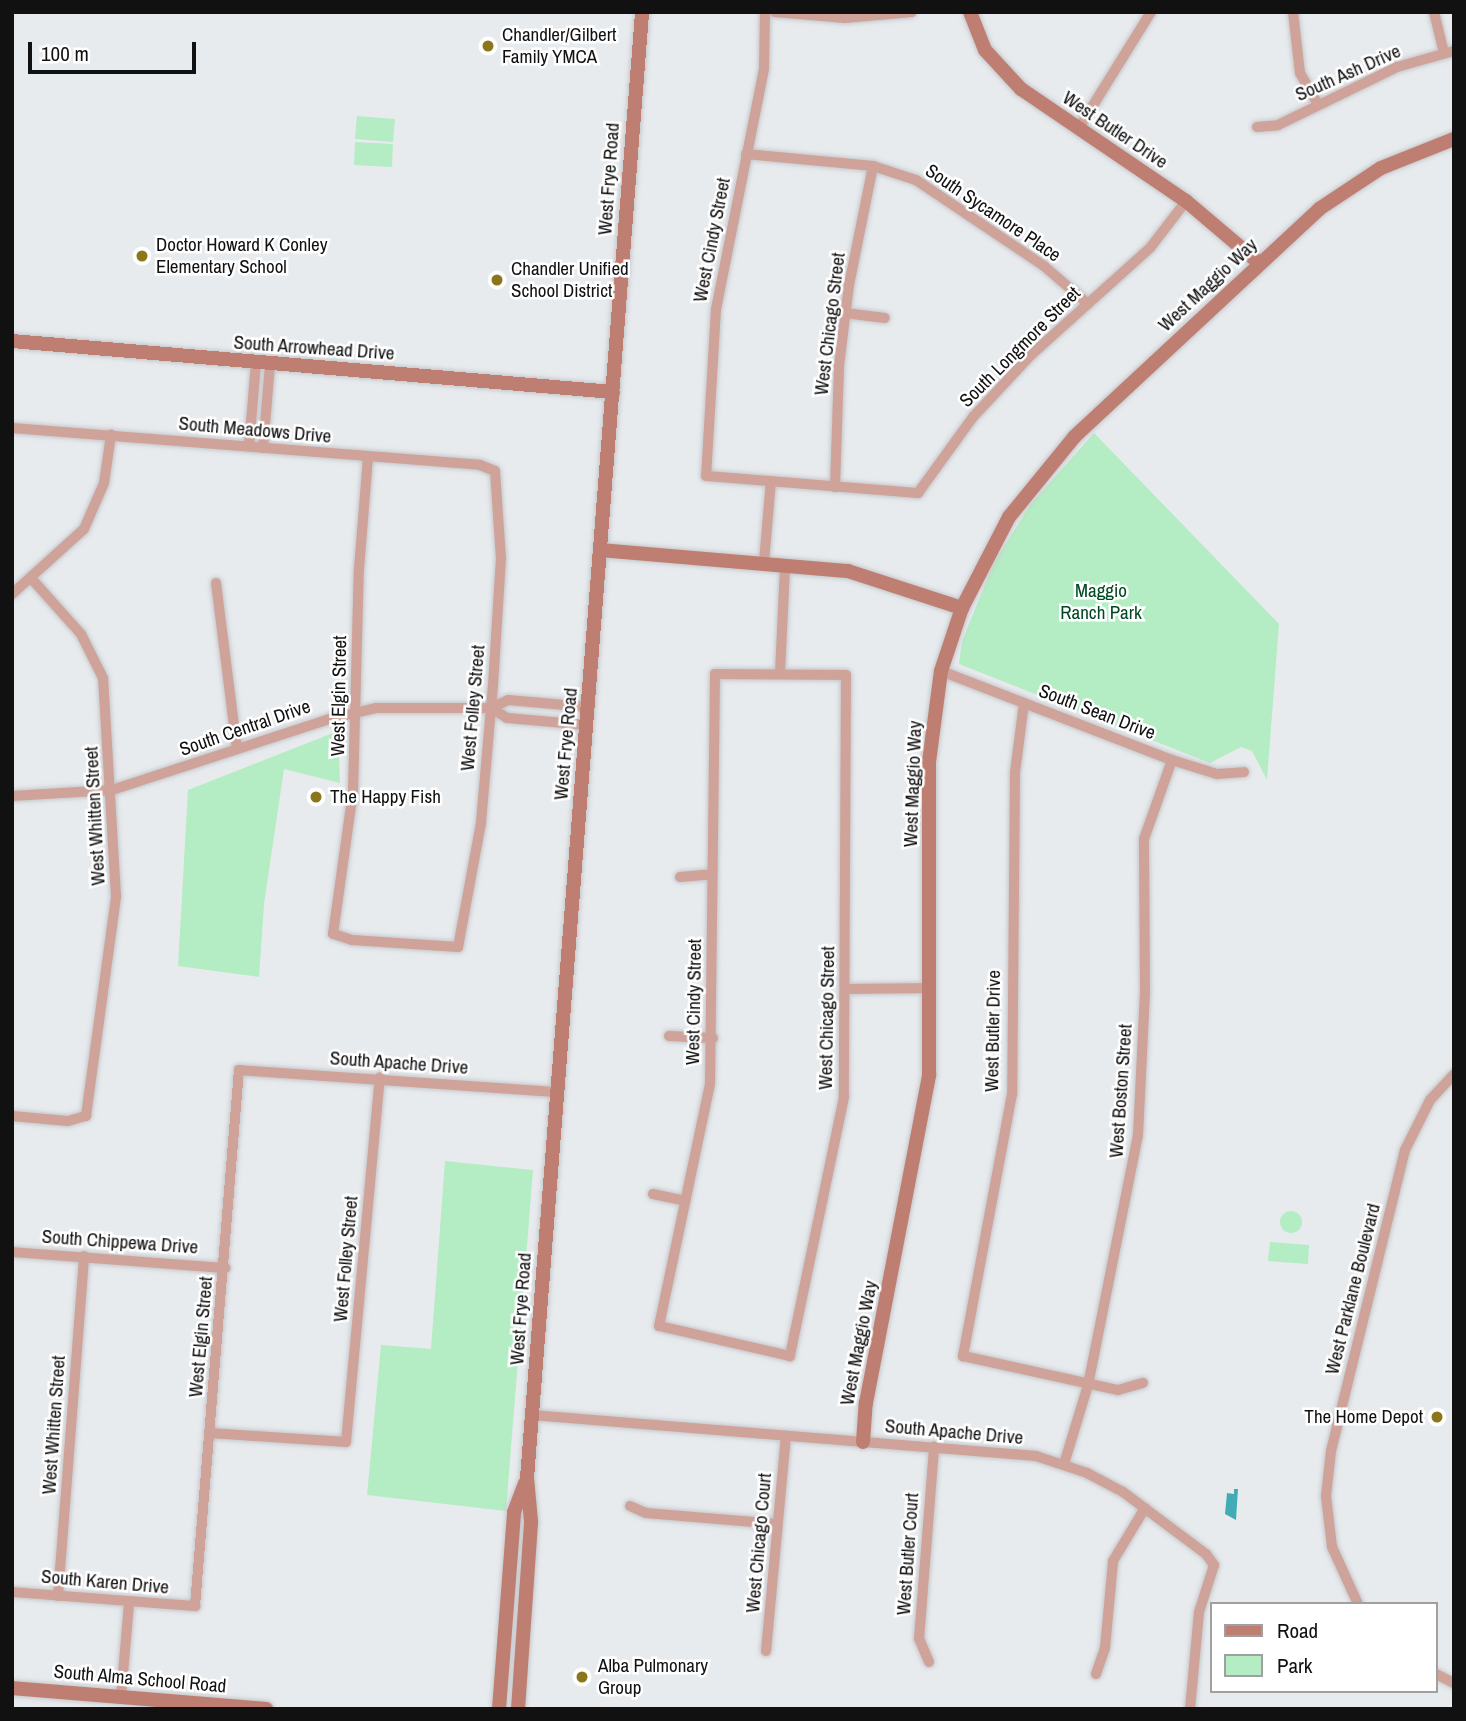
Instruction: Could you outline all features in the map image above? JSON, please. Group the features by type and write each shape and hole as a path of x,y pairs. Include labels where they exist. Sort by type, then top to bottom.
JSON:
{"street":[{"name":"West Frye Road","path":"518,1709 531,1521 527,1478 642,12"},
{"name":"West Cindy Street","path":"706,476 716,309 764,69 765,12"},
{"path":"775,12 845,18 912,12"},
{"name":"West Butler Drive","path":"970,12 985,50 1021,89 1186,201 1259,263"},
{"path":"1079,128 1151,12"},
{"path":"1293,12 1300,73 1318,104"},
{"path":"1434,12 1449,52"},
{"name":"South Ash Drive","path":"1257,127 1278,125 1397,67 1449,52"},
{"name":"West Maggio Way","path":"863,1443 866,1403 924,1118 930,988 929,762 941,671 962,608 1009,517 1036,480 1075,436 1319,209 1350,187 1408,156 1454,139"},
{"name":"South Sycamore Place","path":"746,155 873,166 916,180 1044,266 1088,304"},
{"name":"West Chicago Street","path":"835,487 845,313 873,166"},
{"name":"South Longmore Street","path":"706,476 918,493 973,417 1088,304 1150,248 1186,201"},
{"path":"845,313 885,318"},
{"name":"South Arrowhead Drive","path":"12,341 613,391"},
{"path":"249,446 263,363"},
{"path":"263,363 263,448"},
{"name":"South Meadows Drive","path":"12,428 480,465 495,471"},
{"path":"12,594 84,529 104,483 111,435"},
{"name":"West Elgin Street","path":"333,934 354,792 368,457"},
{"name":"West Folley Street","path":"333,934 352,940 458,947 481,823 491,708 501,558 495,471"},
{"path":"764,562 771,481"},
{"path":"601,551 764,562 848,571 962,608"},
{"path":"780,673 785,565"},
{"name":"West Whitten Street","path":"12,1116 68,1121 86,1116 116,897 107,703 95,658 82,634 31,578"},
{"path":"216,583 237,749"},
{"name":"South Sean Drive","path":"941,671 1172,760 1217,774 1244,772"},
{"name":"West Cindy Street","path":"659,1326 710,1084 713,1038 715,674 780,673"},
{"name":"West Chicago Street","path":"659,1326 790,1356 844,1097 846,675 780,673"},
{"name":"South Central Drive","path":"12,796 112,790 356,713 409,706 491,708 508,700 588,707"},
{"name":"West Butler Drive","path":"1024,703 1015,772 1012,1094 962,1356 1088,1385"},
{"name":"South Central Drive","path":"491,708 507,718 587,725"},
{"name":"West Boston Street","path":"1063,1464 1088,1385 1138,1135 1145,991 1144,839 1172,760"},
{"path":"680,877 712,874"},
{"path":"846,989 930,988"},
{"path":"669,1036 713,1038"},
{"name":"West Elgin Street","path":"195,1606 225,1268 239,1070"},
{"name":"South Apache Drive","path":"239,1070 557,1092"},
{"name":"West Parklane Boulevard","path":"1357,1602 1332,1547 1326,1496 1331,1451 1405,1150 1430,1100 1454,1074"},
{"name":"West Folley Street","path":"210,1433 346,1442 380,1078"},
{"path":"653,1194 685,1201"},
{"name":"South Chippewa Drive","path":"12,1252 225,1268"},
{"name":"West Whitten Street","path":"58,1596 84,1256"},
{"path":"1088,1385 1118,1390 1143,1383"},
{"name":"South Apache Drive","path":"532,1415 1036,1456 1063,1464 1123,1492 1214,1565 1199,1612 1190,1709"},
{"name":"West Chicago Court","path":"766,1651 786,1437"},
{"name":"West Butler Court","path":"929,1661 919,1639 934,1447"},
{"name":"West Frye Road","path":"499,1709 514,1512 527,1478"},
{"path":"630,1506 646,1513 779,1524"},
{"path":"1096,1674 1105,1648 1114,1561 1144,1508"},
{"name":"South Karen Drive","path":"12,1592 195,1606"},
{"path":"121,1697 129,1603"},
{"path":"1438,1675 1454,1684"},
{"name":"South Alma School Road","path":"12,1688 266,1709"}],"green space":[{"path":"357,116 395,119 393,142 355,139"},
{"path":"355,142 393,144 392,167 354,165"},
{"name":"Maggio Ranch Park","path":"1094,433 1279,624 1267,780 1252,751 1241,747 1210,763 959,664 962,641 994,563 1030,505"},
{"path":"338,731 340,783 284,769 264,904 259,977 178,966 188,790"},
{"path":"445,1161 533,1170 506,1511 367,1495 381,1345 431,1349"},
{"path":"1287,1211 1295,1211 1302,1218 1302,1226 1295,1233 1287,1233 1280,1226 1280,1218"},
{"path":"1270,1242 1309,1245 1308,1264 1268,1261"}],"water":[{"path":"1234,1489 1238,1489 1236,1520 1225,1514 1227,1493 1234,1494"}],"place":[{"name":"Chandler/Gilbert Family YMCA","path":"488,46"},
{"name":"Doctor Howard K Conley Elementary School","path":"142,256"},
{"name":"Chandler Unified School District","path":"497,280"},
{"name":"The Happy Fish","path":"316,797"},
{"name":"The Home Depot","path":"1437,1417"},
{"name":"Alba Pulmonary Group","path":"582,1677"}]}
